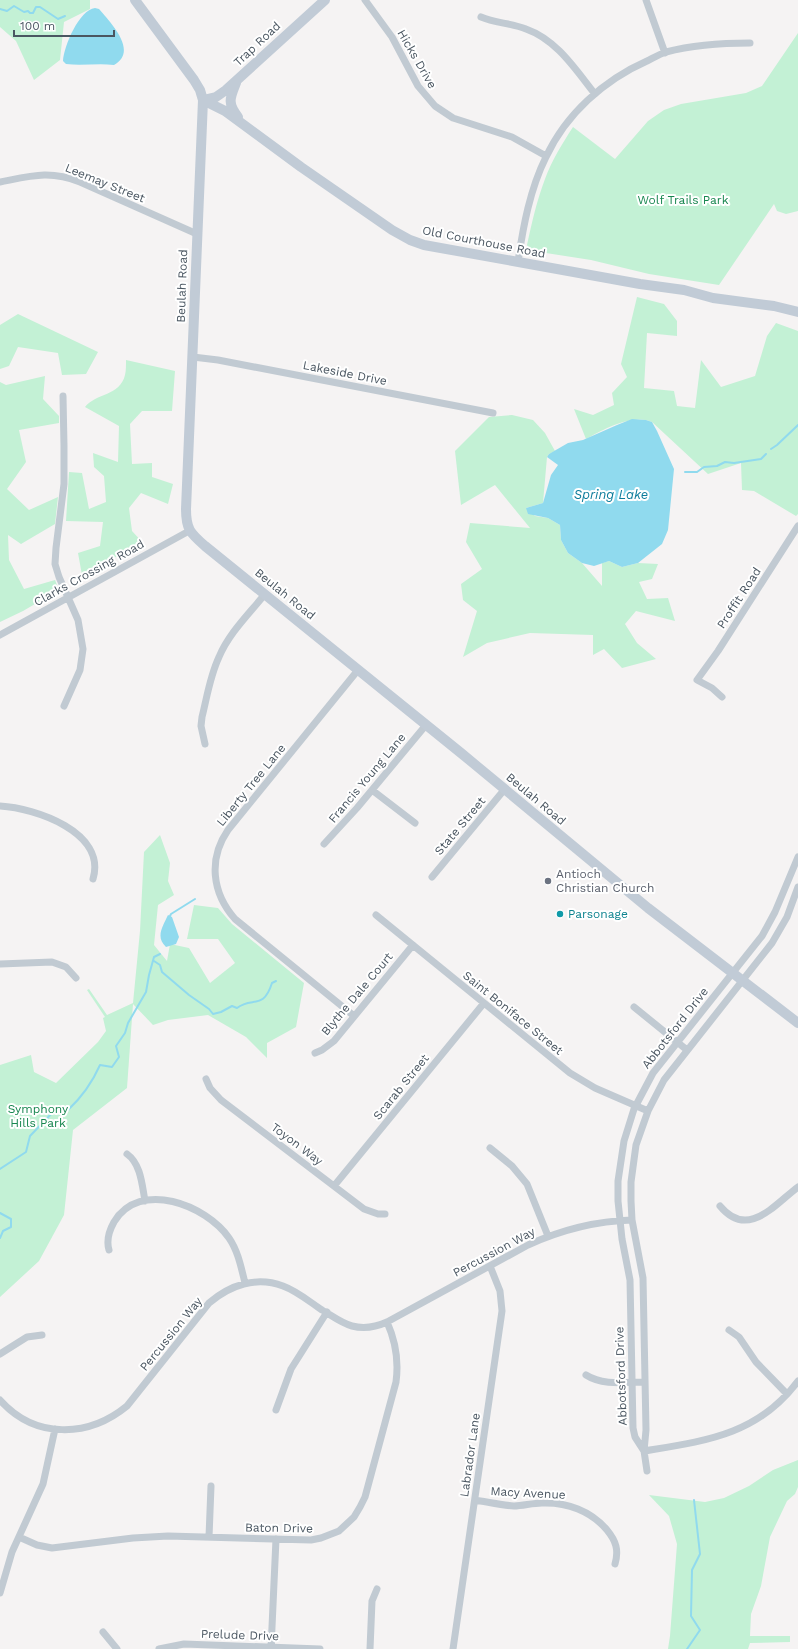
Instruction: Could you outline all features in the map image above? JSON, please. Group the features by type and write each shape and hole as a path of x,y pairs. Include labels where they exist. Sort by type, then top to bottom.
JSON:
{"main road":[{"name":"Beulah Road","path":"135,0 200,88 203,100 186,509 189,530 200,541 651,911 798,1023"},
{"name":"Trap Road","path":"203,100 216,97 237,80 325,0"},
{"path":"237,80 230,103 232,110 243,124"},
{"name":"Old Courthouse Road","path":"203,100 220,108 301,167 392,230 410,240 442,249 640,284 684,290 713,298 774,306 798,312"}],"street":[{"name":"Hicks Drive","path":"365,0 388,31 418,86 435,106 454,118 512,137 546,156"},
{"path":"646,0 665,53"},
{"path":"481,17 499,23 524,28 545,38 564,55 595,94"},
{"path":"518,262 524,228 534,189 546,156 564,128 595,94 616,77 665,53 688,47 730,43 750,43"},
{"name":"Leemay Street","path":"0,182 43,175 61,176 80,182 197,234"},
{"name":"Lakeside Drive","path":"193,357 218,360 493,413"},
{"path":"63,396 64,478 55,564 78,620 83,648 80,670 64,706"},
{"name":"Proffit Road","path":"722,697 712,688 696,680 718,651 798,526"},
{"name":"Clarks Crossing Road","path":"0,634 189,530"},
{"path":"205,744 202,733 202,717 216,664 229,639 265,594"},
{"name":"Liberty Tree Lane","path":"354,1016 235,919 225,907 218,892 214,871 217,851 226,833 358,670"},
{"name":"Francis Young Lane","path":"324,844 372,790 426,725"},
{"path":"372,790 415,822"},
{"name":"State Street","path":"432,877 504,790"},
{"path":"0,806 22,809 44,816 67,827 76,834 84,842 94,857 95,872 93,879"},
{"name":"Abbotsford Drive","path":"644,1451 635,1437 632,1382 630,1280 619,1220 618,1181 624,1142 636,1106 653,1073 765,931 775,912 798,857"},
{"path":"785,885 798,889"},
{"name":"Abbotsford Drive","path":"644,1451 646,1430 643,1278 632,1220 631,1194 636,1144 648,1111 664,1080 772,943 787,917 798,889"},
{"name":"Saint Boniface Street","path":"376,915 575,1076 594,1088 648,1111"},
{"name":"Blythe Dale Court","path":"314,1052 322,1050 334,1041 413,945"},
{"path":"0,964 52,962 66,967 76,978"},
{"name":"Scarab Street","path":"334,1186 484,1003"},
{"path":"634,1007 687,1050"},
{"name":"Toyon Way","path":"206,1079 210,1088 221,1100 334,1186 371,1212 385,1214"},
{"path":"490,1148 512,1166 527,1184 548,1236"},
{"path":"127,1154 135,1161 137,1166 145,1201"},
{"path":"720,1206 724,1212 736,1219 751,1219 768,1212 798,1186"},
{"path":"109,1250 108,1234 116,1219 130,1207 145,1201 158,1200 182,1203 213,1220 229,1238 240,1260 245,1283"},
{"name":"Percussion Way","path":"0,1400 14,1413 34,1424 55,1429 84,1428 96,1425 117,1414 136,1395 209,1303 226,1290 245,1283 263,1282 283,1286 343,1323 361,1327 371,1327 387,1322 528,1245 548,1236 574,1228 619,1220 632,1220"},
{"name":"Labrador Lane","path":"453,1649 502,1311 500,1291 490,1266"},
{"path":"276,1410 291,1369 327,1312"},
{"name":"Baton Drive","path":"19,1537 37,1545 52,1548 145,1537 311,1540 330,1536 347,1525 360,1508 365,1498 389,1410 397,1370 396,1347 387,1322"},
{"path":"729,1330 739,1337 756,1362 787,1394"},
{"path":"0,1354 27,1337 42,1335"},
{"path":"586,1375 592,1379 605,1382 645,1382"},
{"path":"647,1471 644,1451 703,1441 725,1434 750,1423 764,1414 787,1394 798,1381"},
{"path":"0,1593 6,1568 43,1484 55,1429"},
{"path":"209,1537 211,1486"},
{"name":"Macy Avenue","path":"475,1500 512,1506 550,1503 562,1504 580,1510 595,1519 614,1539 617,1552 615,1564"},
{"path":"272,1648 276,1539"},
{"path":"370,1649 372,1601 377,1589"},
{"path":"103,1632 116,1649"},
{"name":"Prelude Drive","path":"158,1649 184,1644 320,1649"}],"green space":[{"path":"0,0 90,0 90,9 64,22 60,60 34,80 16,41 0,27"},
{"name":"Wolf Trails Park","path":"798,33 798,211 786,214 777,211 774,204 719,285 649,274 591,260 533,251 529,249 527,245 542,187 554,159 573,127 615,159 648,121 664,110 681,104 746,93 762,86"},
{"path":"637,297 664,304 677,321 677,336 647,333 644,388 674,391 677,406 695,408 701,360 721,387 755,376 767,336 776,323 798,331 798,514 796,516 754,491 742,490 741,463 708,474 652,422 644,420 627,421 609,427 586,439 574,409 593,415 614,405 612,393 627,377 621,364"},
{"path":"18,314 98,352 86,374 62,375 58,353 18,347 9,366 0,369 0,325"},
{"path":"126,360 175,371 172,411 142,411 130,424 132,464 152,463 152,477 173,484 168,504 141,493 129,508 132,531 144,544 107,561 82,575 78,553 100,546 103,522 66,521 69,472 82,473 89,509 106,502 104,476 94,467 93,453 118,462 119,426 85,407 90,402 118,387 125,375"},
{"path":"45,376 43,399 59,416 59,423 19,430 26,462 7,489 29,510 58,497 55,524 21,544 8,535 9,560 24,589 55,580 59,590 23,611 0,622 0,382 6,385"},
{"path":"512,415 533,420 545,433 555,451 547,457 543,503 526,508 535,516 548,518 560,525 561,540 568,553 582,563 602,586 602,563 609,561 622,567 638,563 658,564 652,579 639,582 647,599 668,598 675,621 636,611 625,624 637,643 656,659 622,668 604,649 593,655 593,635 530,633 487,643 463,657 477,611 463,600 461,584 482,569 466,542 470,523 530,528 495,485 461,505 455,451 489,417"},
{"name":"Symphony Hills Park","path":"160,835 170,863 168,881 174,895 158,905 154,945 167,961 170,944 189,948 210,983 235,963 218,939 187,939 194,905 218,908 232,924 304,983 296,1027 267,1043 267,1058 246,1037 208,1015 168,1020 153,1025 133,1004 127,1088 73,1130 64,1215 39,1261 0,1297 0,1065 31,1055 34,1072 56,1083 98,1042 106,1031 103,1018 105,1017 87,990 89,989 107,1015 133,1003 140,931 144,852"},
{"path":"798,1460 798,1487 795,1494 787,1501 770,1537 761,1586 751,1614 750,1636 790,1636 790,1642 750,1643 748,1649 668,1649 677,1544 669,1516 649,1495 705,1502 724,1498 749,1486 773,1470"}],"water":[{"path":"95,8 99,9 110,21 120,37 124,52 121,59 114,65 66,64 63,61 64,54 73,30 83,15 89,10"},
{"name":"Spring Lake","path":"632,419 652,422 674,469 668,530 662,544 638,563 622,567 609,561 594,566 582,563 568,553 561,540 560,525 548,518 528,514 526,508 543,503 551,475 558,465 547,457 549,454 568,443 583,440"},
{"path":"168,915 172,917 179,937 176,944 166,947 160,935"}],"waterway":[{"path":"0,9 7,11 14,6 24,12 28,11 33,13 36,7 40,7 58,19 65,16"},
{"path":"771,449 798,425"},
{"path":"685,472 697,472 704,467 717,466 725,462 734,463 761,459 766,454"},
{"path":"169,918 171,914 195,899"},
{"path":"0,1169 26,1152 30,1136 54,1111 68,1110 73,1105 90,1084 100,1065 112,1067 119,1057 116,1046 125,1033 128,1023 146,992 154,957 160,954"},
{"path":"154,961 160,965 162,972 189,995 209,1009 213,1014 221,1012 232,1006 237,1008 242,1005 261,1000 269,992 272,983 276,981"},
{"path":"0,1213 11,1219 11,1227 3,1231 0,1238"},
{"path":"687,1649 700,1630 691,1616 692,1570 700,1554 694,1500"}],"place":[{"name":"Antioch Christian Church","path":"548,881"},
{"name":"Parsonage","path":"560,914"}]}
